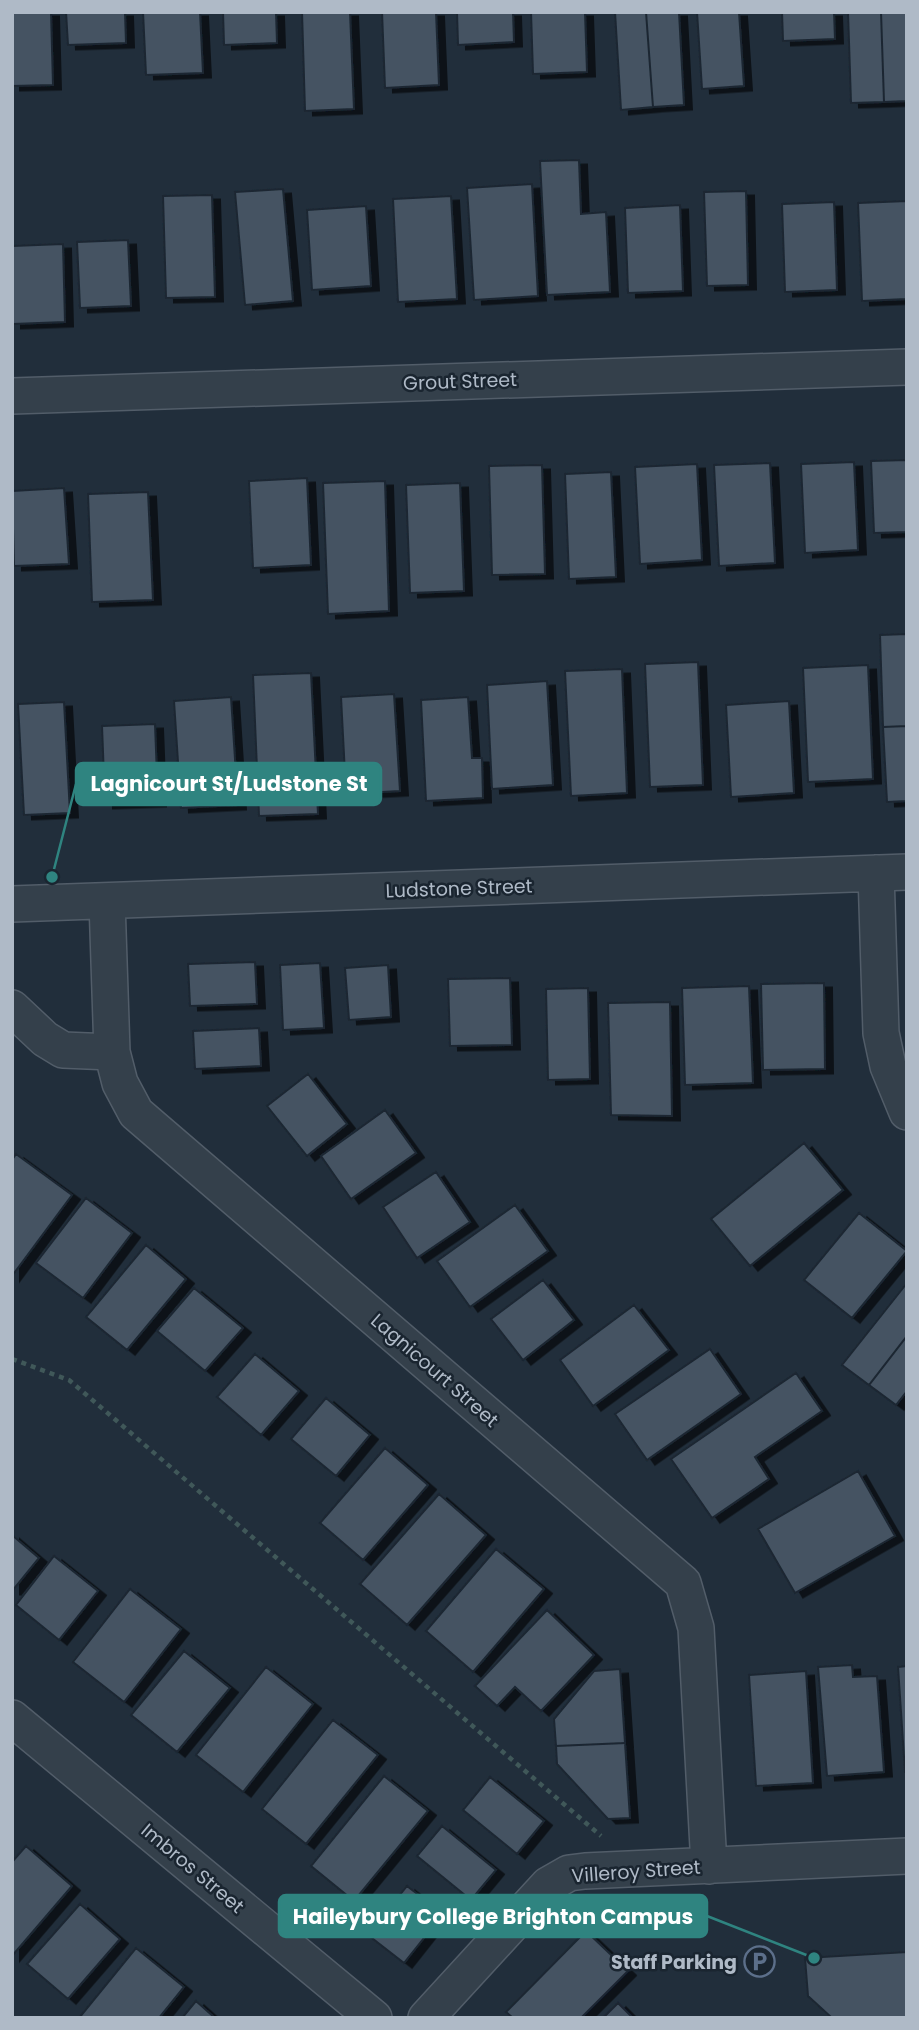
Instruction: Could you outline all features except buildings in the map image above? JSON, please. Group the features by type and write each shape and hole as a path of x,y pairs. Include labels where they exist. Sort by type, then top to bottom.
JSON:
{"street":[{"name":"Grout Street","path":"12,396 907,367"},
{"name":"Ludstone Street","path":"12,904 891,872"},
{"path":"891,872 881,1033 888,1066 907,1112"},
{"name":"Lagnicourt Street","path":"107,901 112,1052 116,1073 130,1103 145,1121 683,1583 696,1628 709,1866"},
{"path":"12,1008 45,1039 63,1050 112,1052"},
{"name":"Imbros Street","path":"12,1718 374,2018"},
{"name":"Villeroy Street","path":"426,2018 548,1885 569,1873 907,1856"}],"path":[{"path":"12,1359 69,1380 639,1868"}],"place":[{"name":"Lagnicourt St/Ludstone St","path":"52,877"},
{"name":"Haileybury College Brighton Campus","path":"814,1958"},
{"name":"Staff Parking","path":"760,1962"}]}
